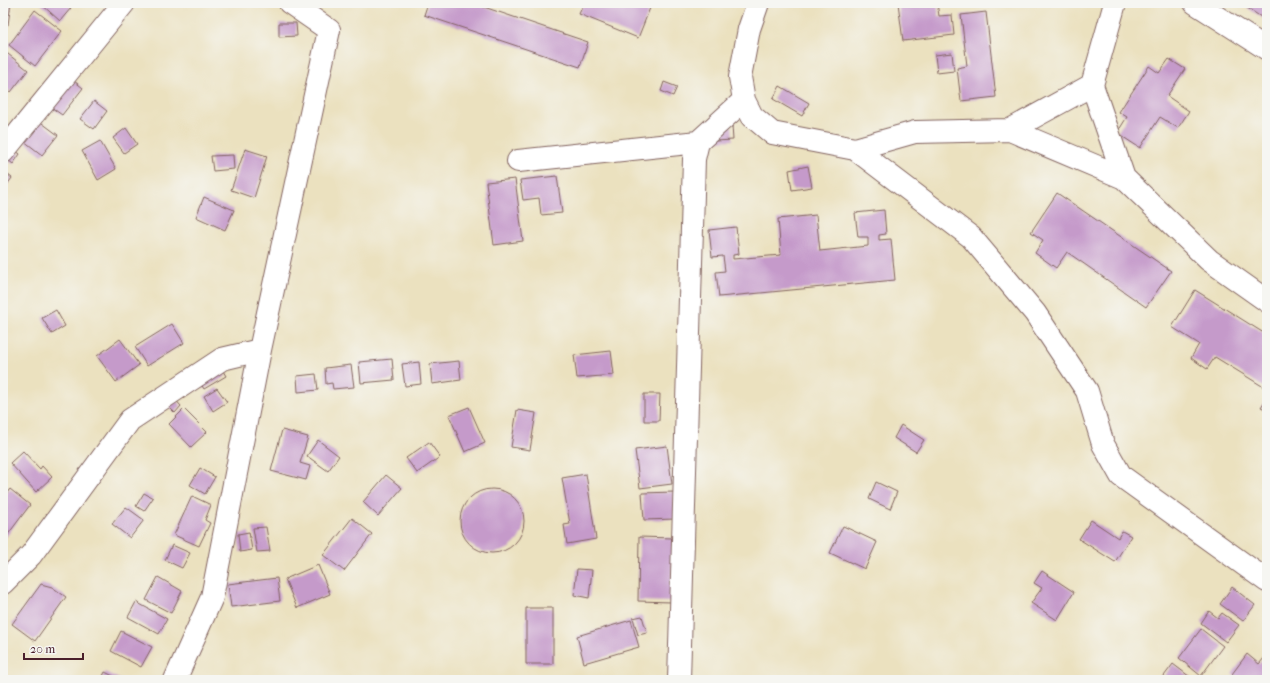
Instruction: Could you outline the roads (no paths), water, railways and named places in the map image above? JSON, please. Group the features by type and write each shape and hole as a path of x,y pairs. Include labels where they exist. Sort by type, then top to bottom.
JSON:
{"street":[{"path":"3,152 124,3"},
{"path":"174,680 212,597 260,350 329,30 290,3"},
{"path":"758,3 749,29 740,77 744,100 752,116 772,133 854,149 971,237 1035,313 1087,391 1103,444 1121,476 1267,581"},
{"path":"1115,3 1092,85 1124,178"},
{"path":"1195,3 1267,49"},
{"path":"1010,130 1092,85"},
{"path":"679,680 694,159 698,142 744,100"},
{"path":"854,149 915,132 1010,130 1124,178 1210,260 1267,301"},
{"path":"518,161 698,142"},
{"path":"3,583 31,555 130,420 222,359 260,350"}]}
